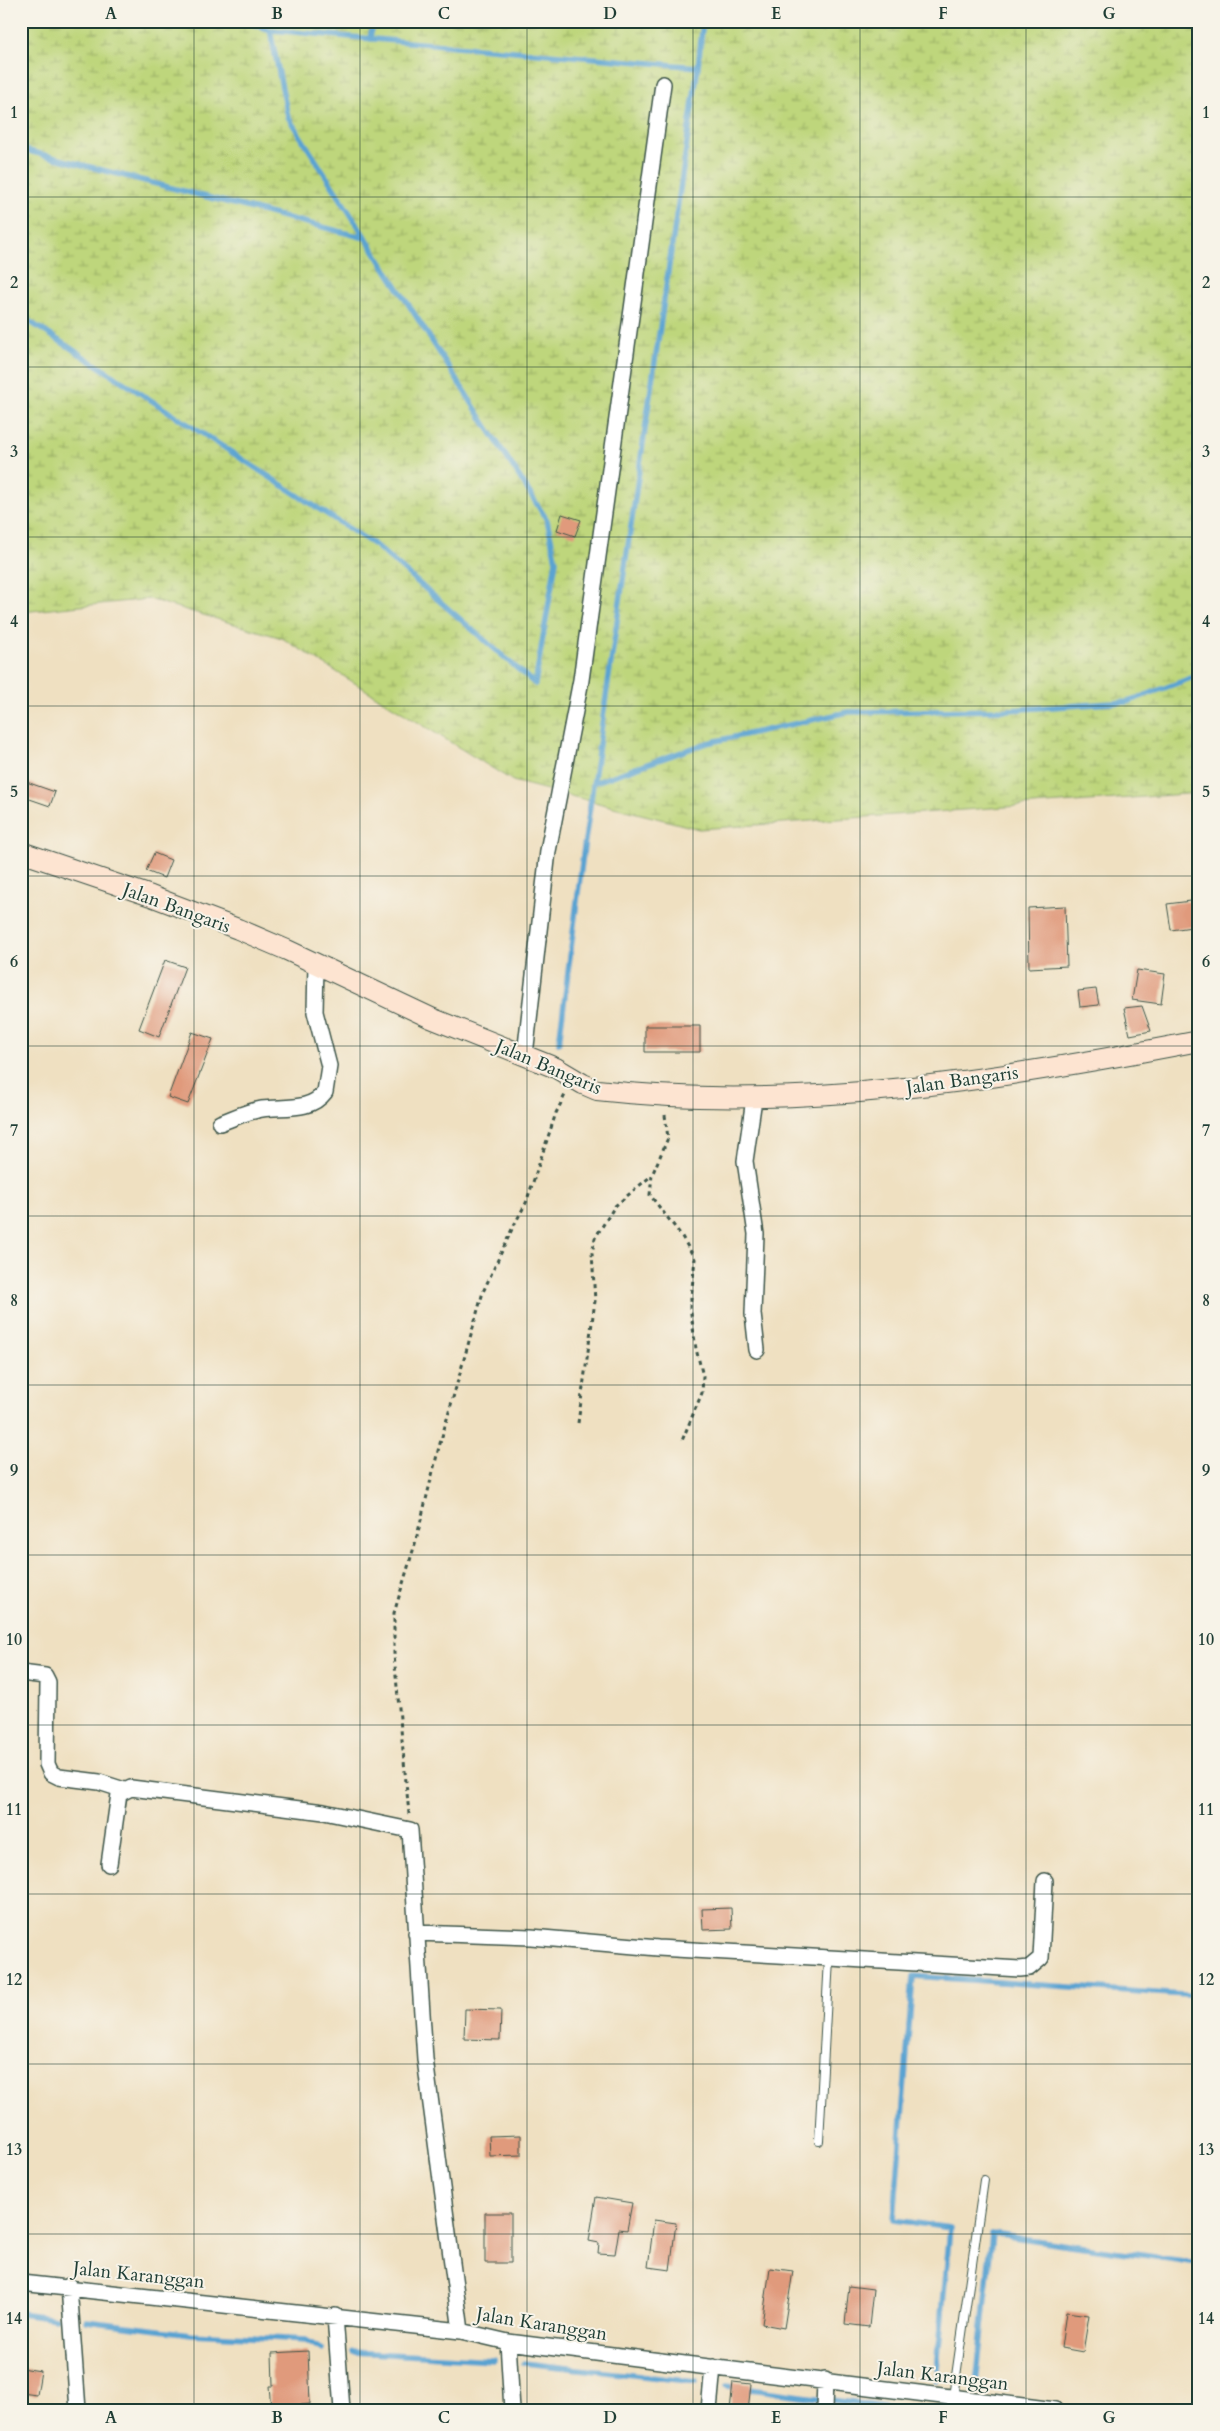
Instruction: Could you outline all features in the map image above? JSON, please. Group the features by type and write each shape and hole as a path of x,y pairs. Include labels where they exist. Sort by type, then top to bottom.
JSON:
{"street":[{"path":"525,1055 548,851 581,680 663,84"},
{"name":"Jalan Bangaris","path":"21,852 151,896 238,929 431,1018 556,1068 573,1079 597,1090 754,1099 885,1090 1111,1057 1199,1041"},
{"path":"220,1122 261,1109 303,1106 313,1103 326,1092 329,1066 315,1012 316,964"},
{"path":"754,1099 744,1161 756,1234 753,1314 757,1350"},
{"path":"21,1673 41,1674 45,1676 48,1682 47,1764 51,1773 99,1782 124,1790"},
{"path":"109,1864 116,1804 119,1794 131,1788 177,1792 294,1808 410,1830 425,2059 461,2331"},
{"path":"416,1933 531,1937 970,1968 1029,1968 1041,1958 1044,1881"},
{"name":"Jalan Karanggan","path":"21,2282 461,2331 508,2342 1055,2410"},
{"path":"69,2286 78,2410"},
{"path":"335,2316 342,2410"},
{"path":"508,2342 512,2410"},
{"path":"709,2410 713,2367"},
{"path":"824,2410 825,2380"}],"lane":[{"path":"818,2140 829,1959"},
{"path":"954,2397 984,2180"}],"path":[{"path":"410,1830 394,1655 394,1613 415,1544 439,1447 483,1292 512,1227 526,1203 556,1112 573,1079"},
{"path":"661,1095 668,1138 652,1175 650,1195 681,1235 695,1260 690,1307 693,1333 703,1376 702,1392 681,1443"},
{"path":"578,1423 595,1302 592,1253 595,1238 615,1206 652,1175"},
{"path":"1195,1631 1199,1627"}],"green space":[{"path":"21,21 1199,21 1199,793 699,829 513,781 282,638 149,599 21,612"}],"building":[{"path":"562,514 581,520 575,536 557,530"},
{"path":"21,780 55,792 50,806 21,796"},
{"path":"154,853 171,860 164,878 146,871"},
{"path":"1199,900 1199,926 1171,930 1167,904"},
{"path":"1065,906 1067,966 1029,968 1028,908"},
{"path":"165,960 185,967 159,1037 139,1029"},
{"path":"1137,970 1165,974 1161,1004 1132,1000"},
{"path":"1096,989 1099,1005 1080,1007 1078,991"},
{"path":"1142,1006 1151,1031 1130,1035 1124,1008"},
{"path":"645,1026 700,1026 700,1052 645,1052"},
{"path":"192,1032 213,1039 188,1104 168,1097"},
{"path":"731,1908 732,1929 703,1930 702,1909"},
{"path":"465,2009 501,2010 500,2040 464,2039"},
{"path":"521,2135 521,2155 490,2156 489,2136"},
{"path":"596,2197 632,2203 627,2230 619,2229 615,2254 598,2253 599,2243 589,2241"},
{"path":"485,2213 511,2213 511,2263 485,2263"},
{"path":"654,2220 676,2223 670,2270 648,2267"},
{"path":"770,2268 793,2271 784,2328 762,2324"},
{"path":"849,2286 873,2289 869,2327 845,2324"},
{"path":"1066,2312 1089,2315 1083,2352 1061,2348"},
{"path":"308,2351 310,2404 271,2408 269,2386 273,2386 272,2353"},
{"path":"21,2368 41,2371 37,2395 21,2393"},
{"path":"733,2382 751,2384 748,2410 730,2410"}],"waterway":[{"path":"21,316 376,546 535,684 556,561 547,520 288,117 270,30 243,21"},
{"path":"370,39 373,21"},
{"path":"698,67 703,21"},
{"path":"270,30 698,67 583,854 559,1043"},
{"path":"21,149 365,238"},
{"path":"593,783 707,743 848,712 1008,710 1127,702 1199,675"},
{"path":"936,2380 950,2228 894,2220 913,1976 1199,1996"},
{"path":"976,2385 992,2234 1198,2263 1199,2257"},
{"path":"21,2313 56,2318"},
{"path":"87,2321 191,2334 306,2340 322,2350"},
{"path":"353,2352 494,2360"},
{"path":"524,2363 696,2382"},
{"path":"727,2386 906,2410"}]}
